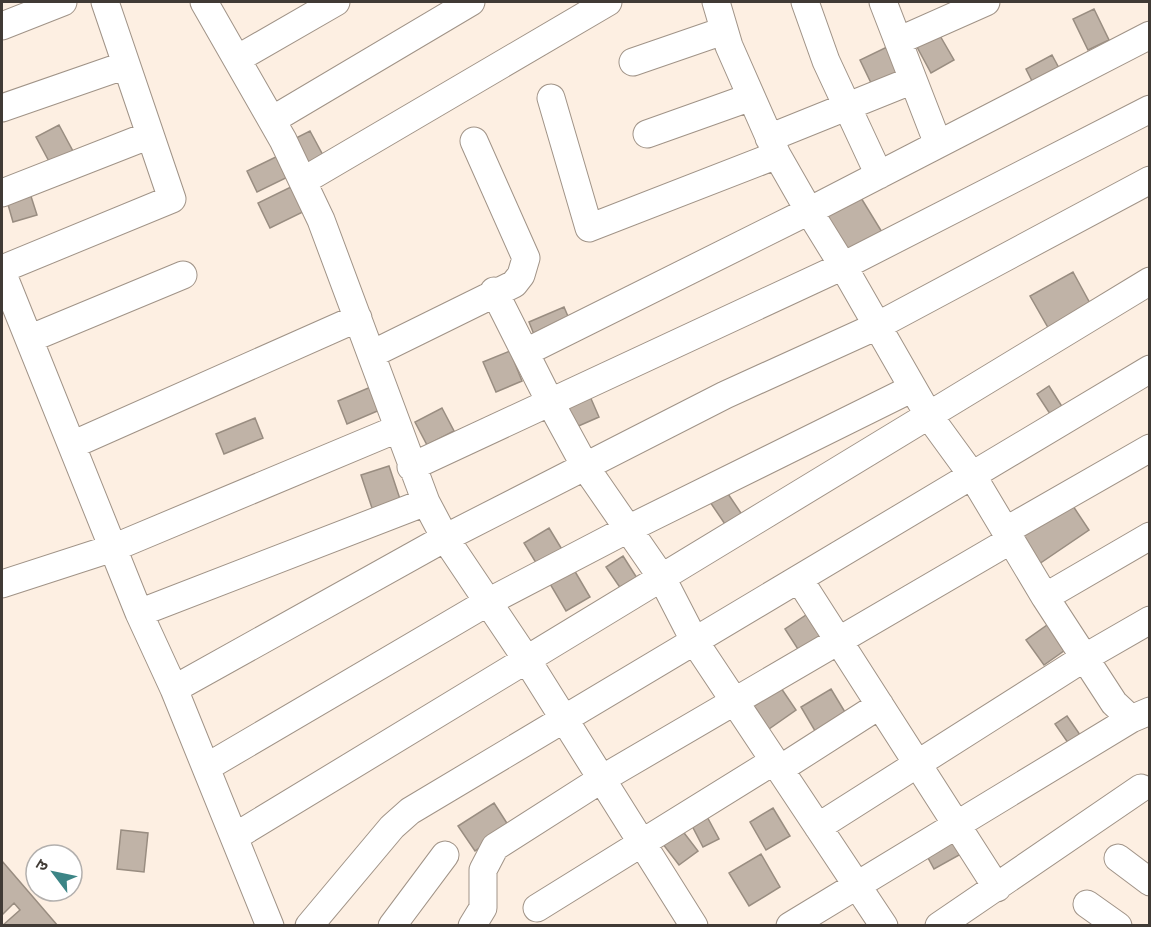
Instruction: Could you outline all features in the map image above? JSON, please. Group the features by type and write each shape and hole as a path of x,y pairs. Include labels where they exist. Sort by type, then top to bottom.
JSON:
{"street":[{"path":"2,26 29,8 63,2"},
{"path":"105,2 172,199 2,271 139,613 236,836 270,926"},
{"path":"204,2 273,120 321,220 372,354 411,467 445,538 527,660 600,780 694,926"},
{"path":"237,59 336,2"},
{"path":"273,120 471,2"},
{"path":"303,181 608,2"},
{"path":"716,2 723,31 773,146 929,416 972,475 1045,597 1114,703 1140,715"},
{"path":"805,2 826,61 879,175"},
{"path":"883,2 938,144"},
{"path":"898,41 986,2"},
{"path":"633,62 723,31"},
{"path":"526,352 809,211 1149,35"},
{"path":"2,108 126,65"},
{"path":"551,98 590,228 773,146 847,107 913,80"},
{"path":"647,134 751,96"},
{"path":"411,467 843,266 1149,109"},
{"path":"2,193 150,135"},
{"path":"372,354 494,291 514,284 521,275 526,258 474,141"},
{"path":"174,689 445,538 725,395 878,326 1149,180"},
{"path":"29,339 183,275"},
{"path":"236,836 1149,281"},
{"path":"494,291 586,468 662,578 694,642 884,926"},
{"path":"72,445 358,318"},
{"path":"309,926 392,827 410,811 1149,369"},
{"path":"207,767 488,602 628,529 913,388"},
{"path":"2,584 113,548 397,429"},
{"path":"472,926 483,909 483,870 495,847 600,780 839,641 1149,448"},
{"path":"139,613 426,502"},
{"path":"1045,597 1149,536"},
{"path":"800,579 997,888"},
{"path":"818,827 1084,658 1149,620"},
{"path":"537,908 642,843 880,705"},
{"path":"790,926 1140,715"},
{"path":"939,926 1141,788"},
{"path":"392,926 445,855"},
{"path":"1118,858 1149,882"},
{"path":"1087,904 1118,926"}],"building":[{"path":"1094,9 1109,40 1088,50 1073,19"},
{"path":"939,34 954,60 931,73 917,47"},
{"path":"887,47 901,73 873,87 860,60"},
{"path":"1052,55 1060,70 1033,83 1026,69"},
{"path":"59,125 74,153 51,165 36,137"},
{"path":"310,131 325,159 307,168 292,140"},
{"path":"284,153 294,174 257,192 247,171"},
{"path":"297,184 309,209 270,228 258,203"},
{"path":"28,187 37,215 13,222 5,194"},
{"path":"858,193 885,237 848,259 822,216"},
{"path":"1073,272 1092,307 1050,331 1030,296"},
{"path":"564,307 573,328 537,342 529,322"},
{"path":"510,351 522,381 496,392 483,362"},
{"path":"373,386 382,409 347,424 338,401"},
{"path":"1049,386 1068,416 1056,423 1037,394"},
{"path":"589,394 599,417 574,428 564,405"},
{"path":"442,408 454,431 427,445 415,422"},
{"path":"255,418 263,438 224,454 216,434"},
{"path":"389,466 401,502 373,511 361,475"},
{"path":"722,485 747,522 731,533 706,496"},
{"path":"1071,503 1089,530 1039,564 1021,536"},
{"path":"549,528 566,556 541,571 524,543"},
{"path":"623,556 637,578 621,589 606,567"},
{"path":"570,563 590,597 566,611 546,577"},
{"path":"812,611 830,639 803,657 785,629"},
{"path":"1057,618 1075,643 1044,665 1026,640"},
{"path":"781,688 796,710 769,729 754,706"},
{"path":"831,689 848,717 818,736 801,707"},
{"path":"1067,716 1085,742 1073,750 1055,724"},
{"path":"494,803 510,828 475,851 458,826"},
{"path":"773,808 790,836 766,850 750,822"},
{"path":"704,811 719,839 703,847 689,820"},
{"path":"678,825 698,851 679,865 659,839"},
{"path":"121,830 148,833 144,872 117,869"},
{"path":"953,839 961,854 934,869 926,854"},
{"path":"761,854 780,887 749,906 729,873"},
{"path":"2,861 24,887 24,903 38,903 58,926 2,926 20,910 14,903 2,915"}]}
